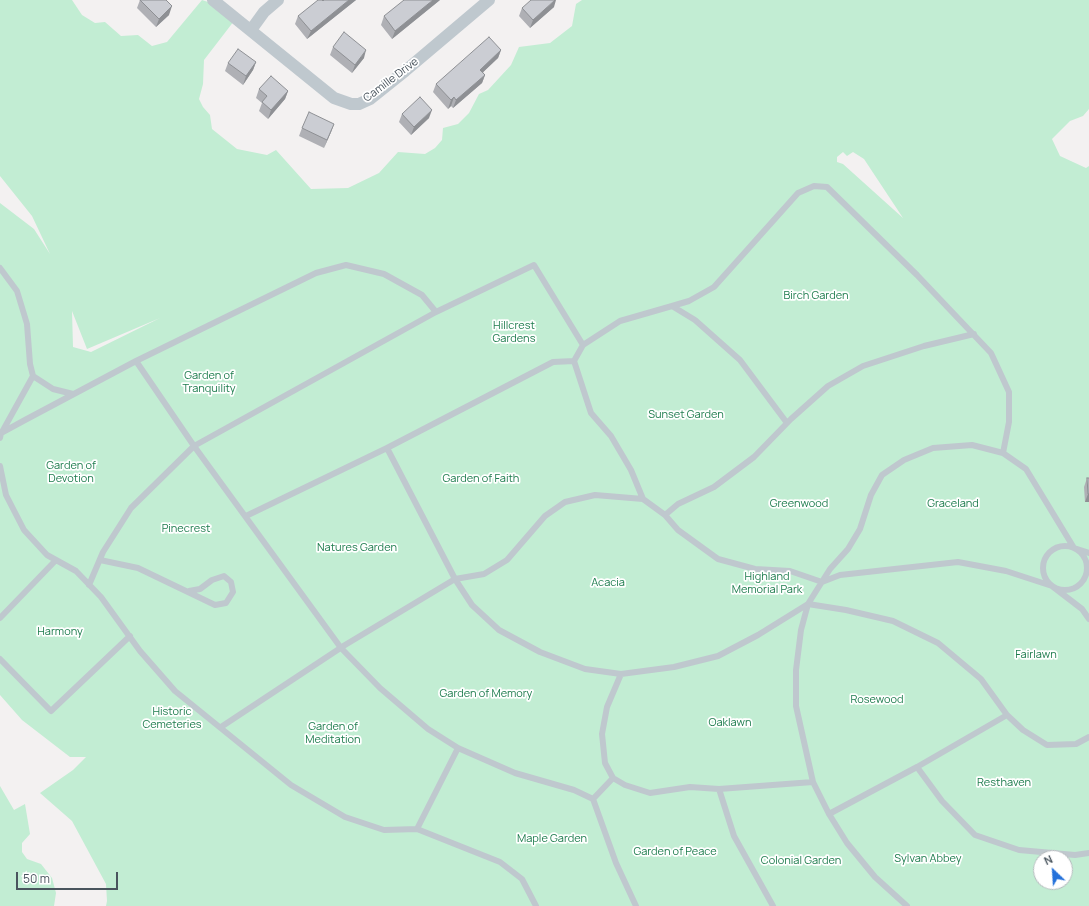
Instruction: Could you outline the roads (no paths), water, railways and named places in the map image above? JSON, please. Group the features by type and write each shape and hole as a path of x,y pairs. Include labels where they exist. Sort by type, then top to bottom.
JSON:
{"street":[{"name":"Camille Drive","path":"213,0 334,98 351,104 359,104 370,99 489,0"},
{"path":"251,30 264,12 278,0"}],"lane":[{"path":"642,499 631,470 611,436 591,413 574,360 583,345 620,321 689,301 714,287 798,193 814,186 827,187 974,334 991,353 1009,392 1009,422 1003,453"},
{"path":"0,435 136,360 316,273 346,265 384,274 422,295 436,312"},
{"path":"89,585 100,560 131,508 194,446 436,312 534,265 583,345"},
{"path":"0,268 17,291 27,324 30,364 33,376 53,389 73,394"},
{"path":"672,306 696,320 740,360 787,423"},
{"path":"665,515 678,504 714,487 754,457 787,423 828,386 863,366 924,346 974,334"},
{"path":"136,360 194,446 341,648 380,688 428,729 458,748 515,773 574,790 594,798 616,863 636,906"},
{"path":"246,516 387,448 553,362 574,360"},
{"path":"0,435 33,376"},
{"path":"222,727 341,648 455,579 484,574 507,560 529,537 546,516 565,502 595,495 642,499 665,515 678,530 718,559 755,569 790,571 822,582 840,575 958,562 1006,571 1059,589 1073,588 1084,578 1087,564 1085,558 1074,548 1026,469 1003,453 972,445 933,448 904,460 882,475 870,495 860,529 848,549 830,569 822,582 808,604 801,630 796,670 796,706 813,782 829,814 847,843 875,877 907,906"},
{"path":"387,448 455,579 472,605 499,630 540,652 585,669 621,674 674,667 718,656 758,635 808,604 846,610 893,621 938,644 981,679 1007,715 1023,730 1047,745 1076,744 1089,737"},
{"path":"0,466 3,493 24,530 47,555 76,571 101,596 130,636 175,690 291,785 345,816 384,830 418,829 500,862 522,880 536,906"},
{"path":"1089,552 1060,546 1048,554 1043,567 1047,581 1082,609 1089,619"},
{"path":"0,618 56,560"},
{"path":"100,560 138,568 190,591 215,605 226,603 233,592 231,582 224,576 212,580 200,589 190,591"},
{"path":"0,659 51,712 130,636"},
{"path":"621,674 607,707 602,734 605,763 613,778 625,785 650,793 690,787 719,789 813,782"},
{"path":"829,814 917,767 1007,715"},
{"path":"418,829 458,748"},
{"path":"917,767 942,800 975,835 1019,850 1075,855 1089,853"},
{"path":"594,798 613,778"},
{"path":"719,789 734,836 773,906"}],"park label":[{"name":"Birch Garden","path":"816,296"},
{"name":"Hillcrest Gardens","path":"514,332"},
{"name":"Garden of Tranquility","path":"209,382"},
{"name":"Sunset Garden","path":"686,415"},
{"name":"Garden of Devotion","path":"71,472"},
{"name":"Garden of Faith","path":"481,479"},
{"name":"Greenwood","path":"799,504"},
{"name":"Graceland","path":"953,504"},
{"name":"Pinecrest","path":"186,529"},
{"name":"Natures Garden","path":"357,548"},
{"name":"Acacia","path":"608,583"},
{"name":"Highland Memorial Park","path":"767,583"},
{"name":"Harmony","path":"60,632"},
{"name":"Fairlawn","path":"1036,655"},
{"name":"Garden of Memory","path":"486,694"},
{"name":"Rosewood","path":"877,700"},
{"name":"Historic Cemeteries","path":"172,718"},
{"name":"Oaklawn","path":"730,723"},
{"name":"Garden of Meditation","path":"333,733"},
{"name":"Resthaven","path":"1004,783"},
{"name":"Maple Garden","path":"552,839"},
{"name":"Garden of Peace","path":"675,852"},
{"name":"Sylvan Abbey","path":"928,859"},
{"name":"Colonial Garden","path":"801,861"}]}
